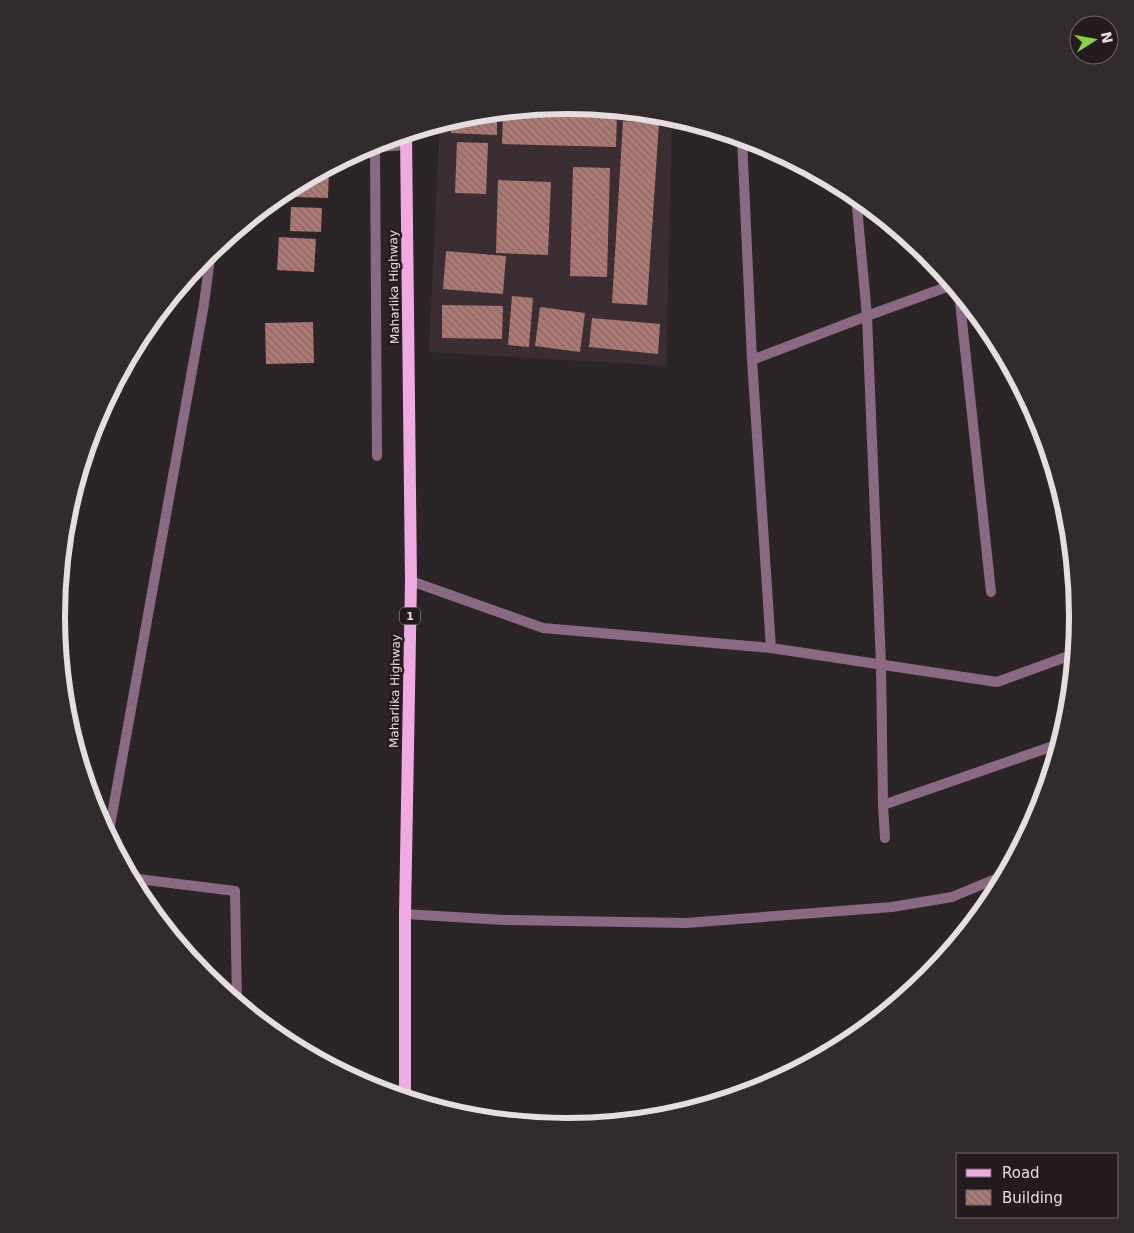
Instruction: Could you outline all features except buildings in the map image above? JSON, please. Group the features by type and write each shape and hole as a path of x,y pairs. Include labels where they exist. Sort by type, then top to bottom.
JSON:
{"main road":[{"name":"Maharlika Highway","path":"405,1092 405,914 411,582 406,141"}],"street":[{"path":"742,147 752,360 771,648"},
{"path":"370,155 377,456"},
{"path":"857,207 867,316 881,664 882,805 885,838"},
{"path":"110,825 204,304 209,265"},
{"path":"752,360 945,287"},
{"path":"960,305 991,592"},
{"path":"411,582 543,628 771,648 997,682 1067,656"},
{"path":"882,805 1052,747"},
{"path":"139,879 235,891 237,995"},
{"path":"405,914 504,920 686,923 892,907 952,896 995,879"}],"shaded area":[{"path":"567,114 633,119 672,126 666,366 429,352 440,131 501,119"}]}
